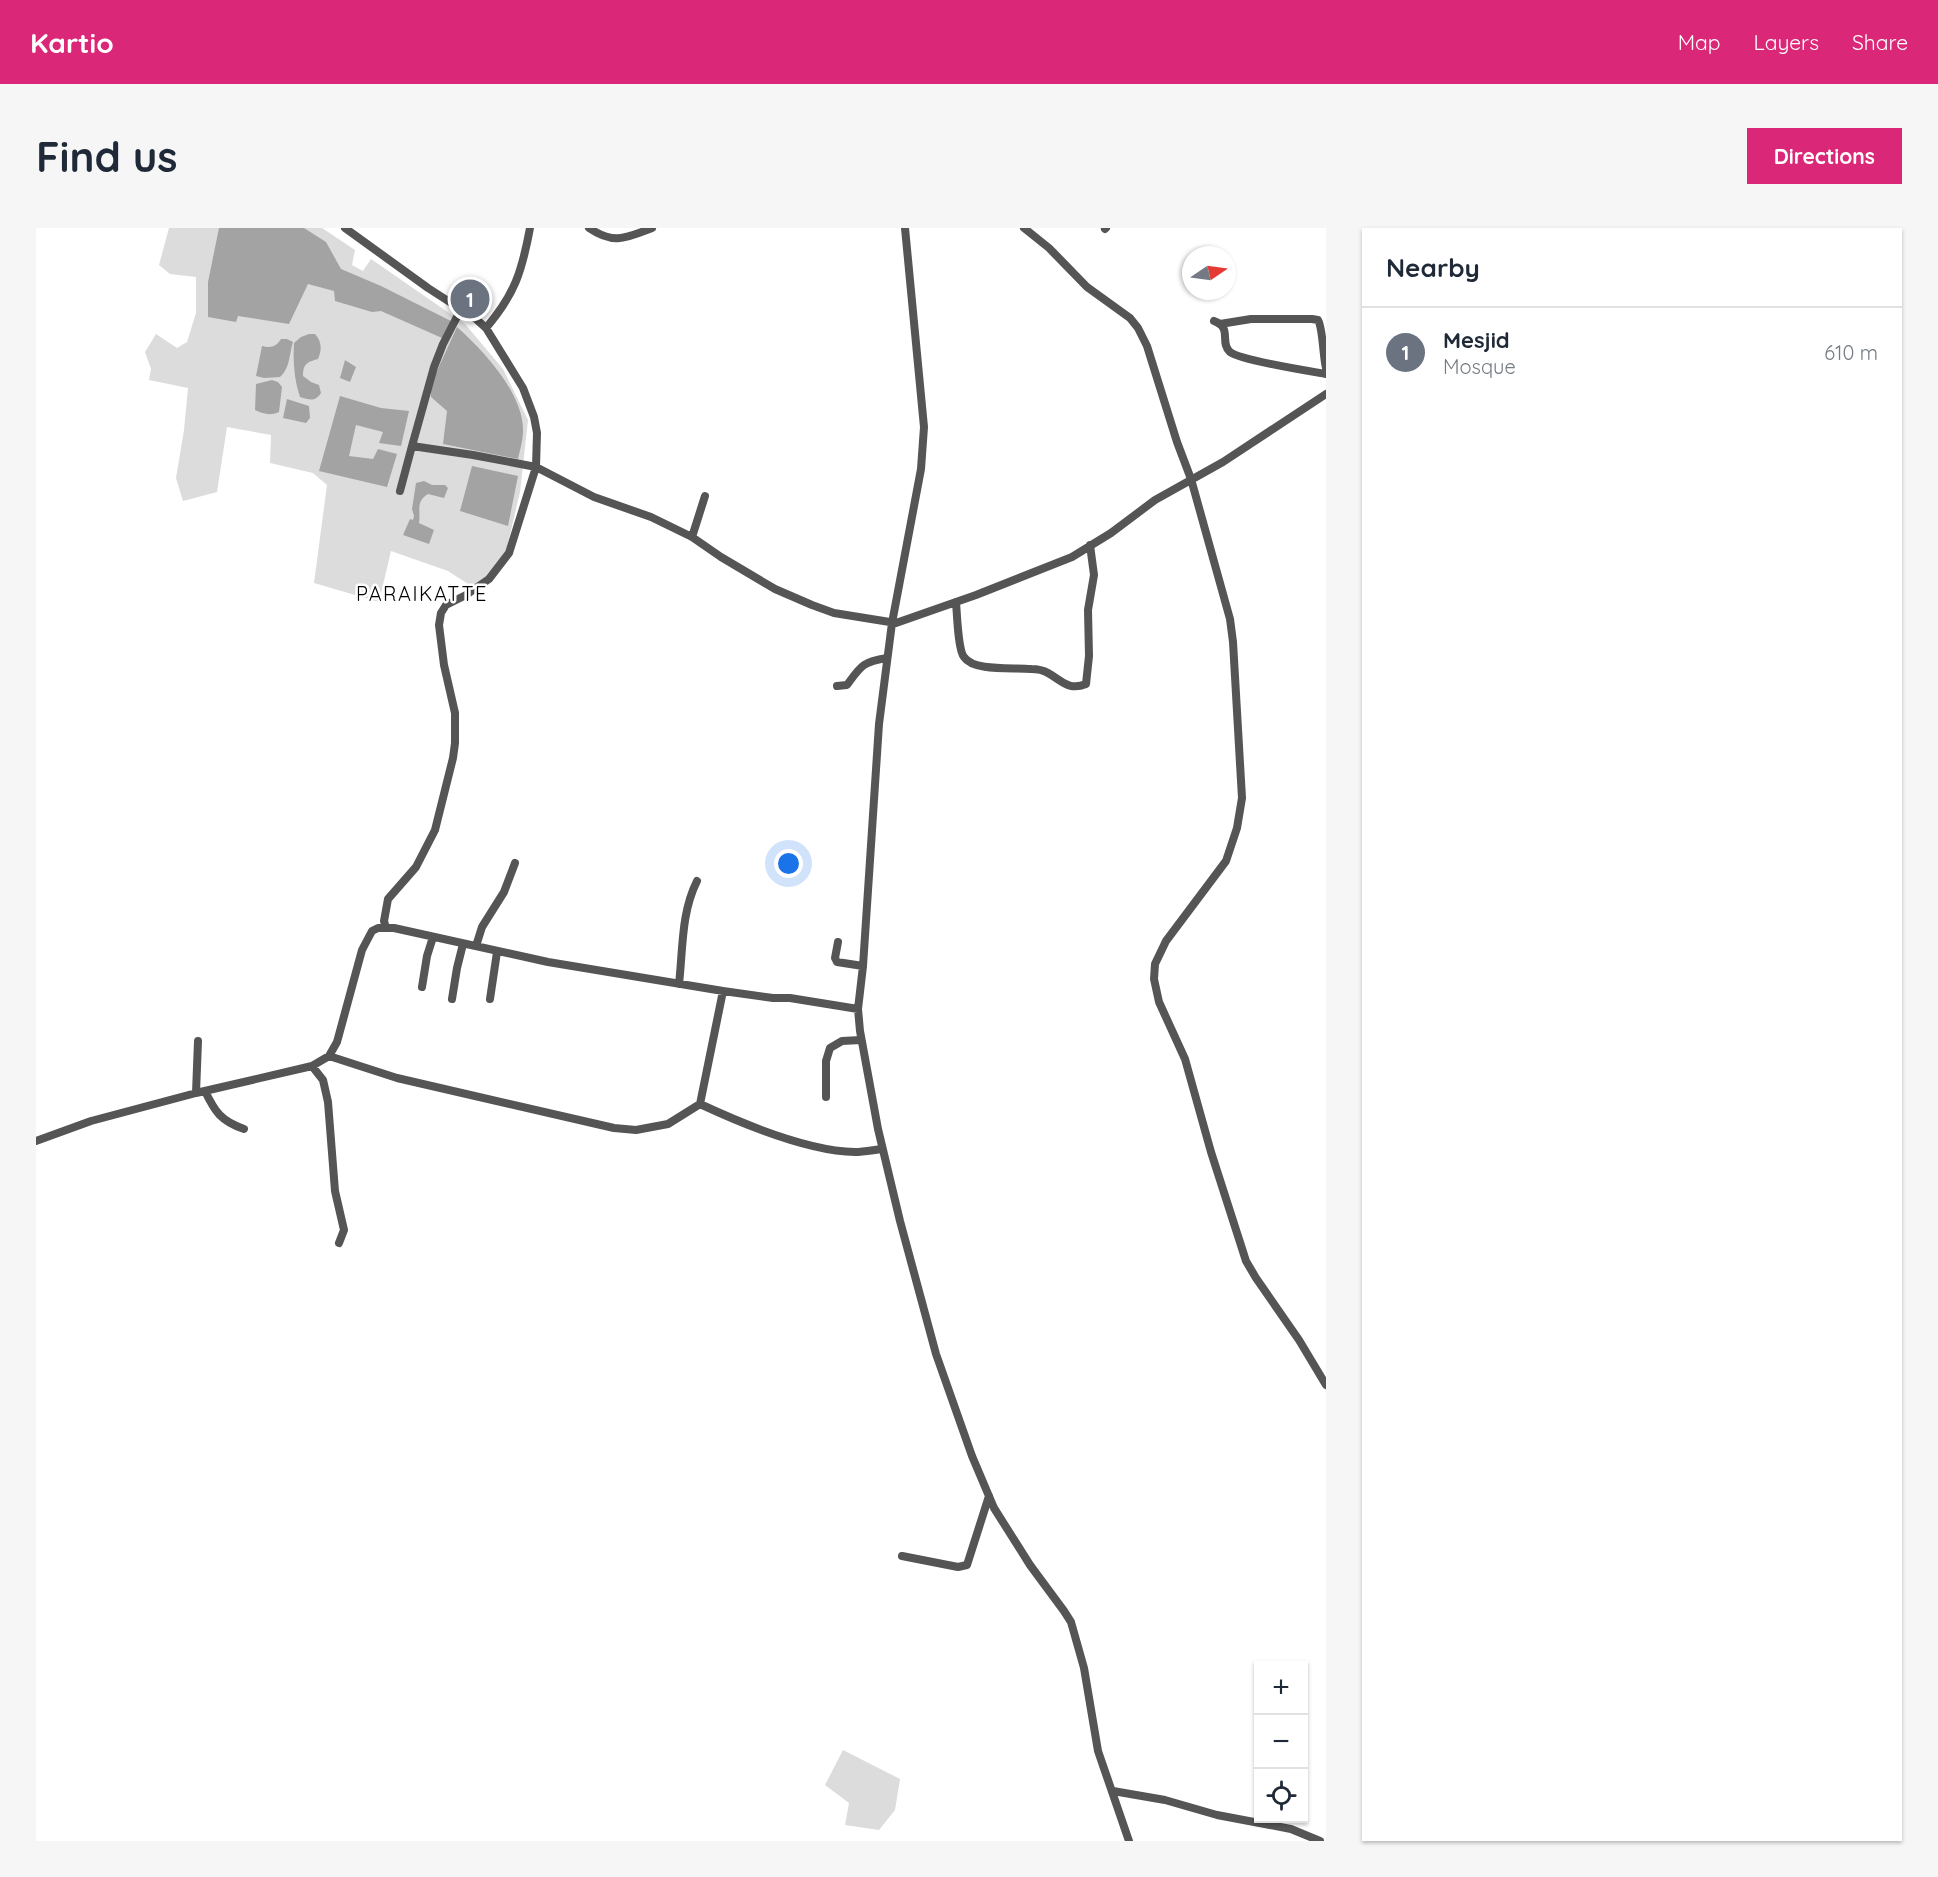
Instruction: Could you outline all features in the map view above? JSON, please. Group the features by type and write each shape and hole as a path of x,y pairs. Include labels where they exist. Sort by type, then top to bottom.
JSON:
{"street":[{"path":"345,228 486,328 522,388 537,433 536,466 509,553 489,579 446,605 441,613 444,665 455,713 453,758 435,830 416,867 388,899 384,921 386,928"},
{"path":"486,328 503,306 518,278 523,265 530,228"},
{"path":"589,228 608,238 620,239 652,228"},
{"path":"905,228 924,427 921,469 892,623 875,769 863,966 858,1009 861,1040 882,1149 936,1354 994,1508 1030,1565 1071,1622 1084,1668 1098,1751 1129,1841"},
{"path":"1024,228 1049,248 1087,287 1130,318 1138,328 1150,356 1191,479 1232,628 1241,811 1226,861 1166,941 1155,964 1156,989 1185,1059 1211,1152 1246,1261 1326,1384"},
{"path":"400,491 435,367 443,344 461,309"},
{"path":"1326,369 1322,352 1321,327 1318,320 1251,319 1217,322 1225,330 1226,345 1232,353 1257,361 1326,374"},
{"path":"412,446 473,454 536,466 594,497 651,517 692,537 775,589 834,613 892,623 901,622 956,602 1072,557 1111,533 1155,500 1223,462 1326,394"},
{"path":"692,537 705,496"},
{"path":"956,602 961,649 963,657 971,663 993,668 1041,670 1068,686 1086,684 1089,656 1088,610 1094,575 1090,545"},
{"path":"837,686 847,685 857,669 863,665 887,658"},
{"path":"476,946 482,927 504,892 515,863"},
{"path":"679,984 684,925 691,893 697,881"},
{"path":"36,1141 91,1121 200,1092 312,1066 329,1056 337,1042 362,950 372,931 386,928 497,952 679,984 858,1009"},
{"path":"422,987 433,937"},
{"path":"838,942 835,958 837,962 863,966"},
{"path":"452,999 463,944"},
{"path":"490,999 497,952"},
{"path":"329,1056 407,1080 614,1128 636,1130 668,1124 700,1104 723,991"},
{"path":"826,1097 826,1061 830,1048 842,1041 861,1040"},
{"path":"198,1041 200,1092 224,1120 244,1128"},
{"path":"312,1066 323,1080 328,1102 335,1191 344,1230 339,1243"},
{"path":"700,1104 799,1142 856,1152 882,1149"},
{"path":"902,1556 958,1567 967,1565 988,1496"},
{"path":"1113,1791 1165,1800 1216,1815 1291,1829 1320,1841"}],"shaded area":[{"path":"169,228 322,228 355,250 352,265 363,271 371,259 465,324 503,369 528,420 520,492 503,564 479,591 448,571 391,551 379,602 314,583 327,485 313,473 270,463 271,435 227,427 217,492 183,501 176,478 188,388 149,380 151,369 145,352 156,334 177,348 187,342 196,313 196,277 170,274 159,265"},
{"path":"219,228 304,228 326,242 341,269 451,321 442,338 381,311 372,312 335,301 334,291 308,284 289,324 238,316 236,322 208,317 208,282"},
{"path":"457,327 490,360 517,402 522,417 523,431 518,459 443,444 447,411 431,397 431,384"},
{"path":"309,334 315,334 321,346 318,359 306,364 303,372 303,376 319,385 321,393 312,400 300,397 294,363 294,343"},
{"path":"281,339 293,342 283,373 280,377 256,376 262,346 273,346"},
{"path":"345,360 356,367 350,382 340,378"},
{"path":"272,380 278,382 282,387 279,412 267,414 255,410 256,384"},
{"path":"340,396 381,408 409,411 401,446 379,443 383,432 356,425 349,456 373,459 378,449 397,454 387,487 319,471"},
{"path":"287,399 309,406 310,418 306,423 283,418"},
{"path":"472,466 518,476 508,526 460,511"},
{"path":"424,481 432,485 445,485 448,488 444,498 428,494 421,500 419,523 434,530 429,544 403,535 410,519 413,520 414,516 412,509 416,483"},
{"path":"843,1750 900,1779 895,1810 879,1830 845,1825 849,1803 825,1785"}],"place":[{"name":"Mesjid","path":"470,299"}],"district":[{"name":"PARAIKATTE","path":"422,593"}]}
